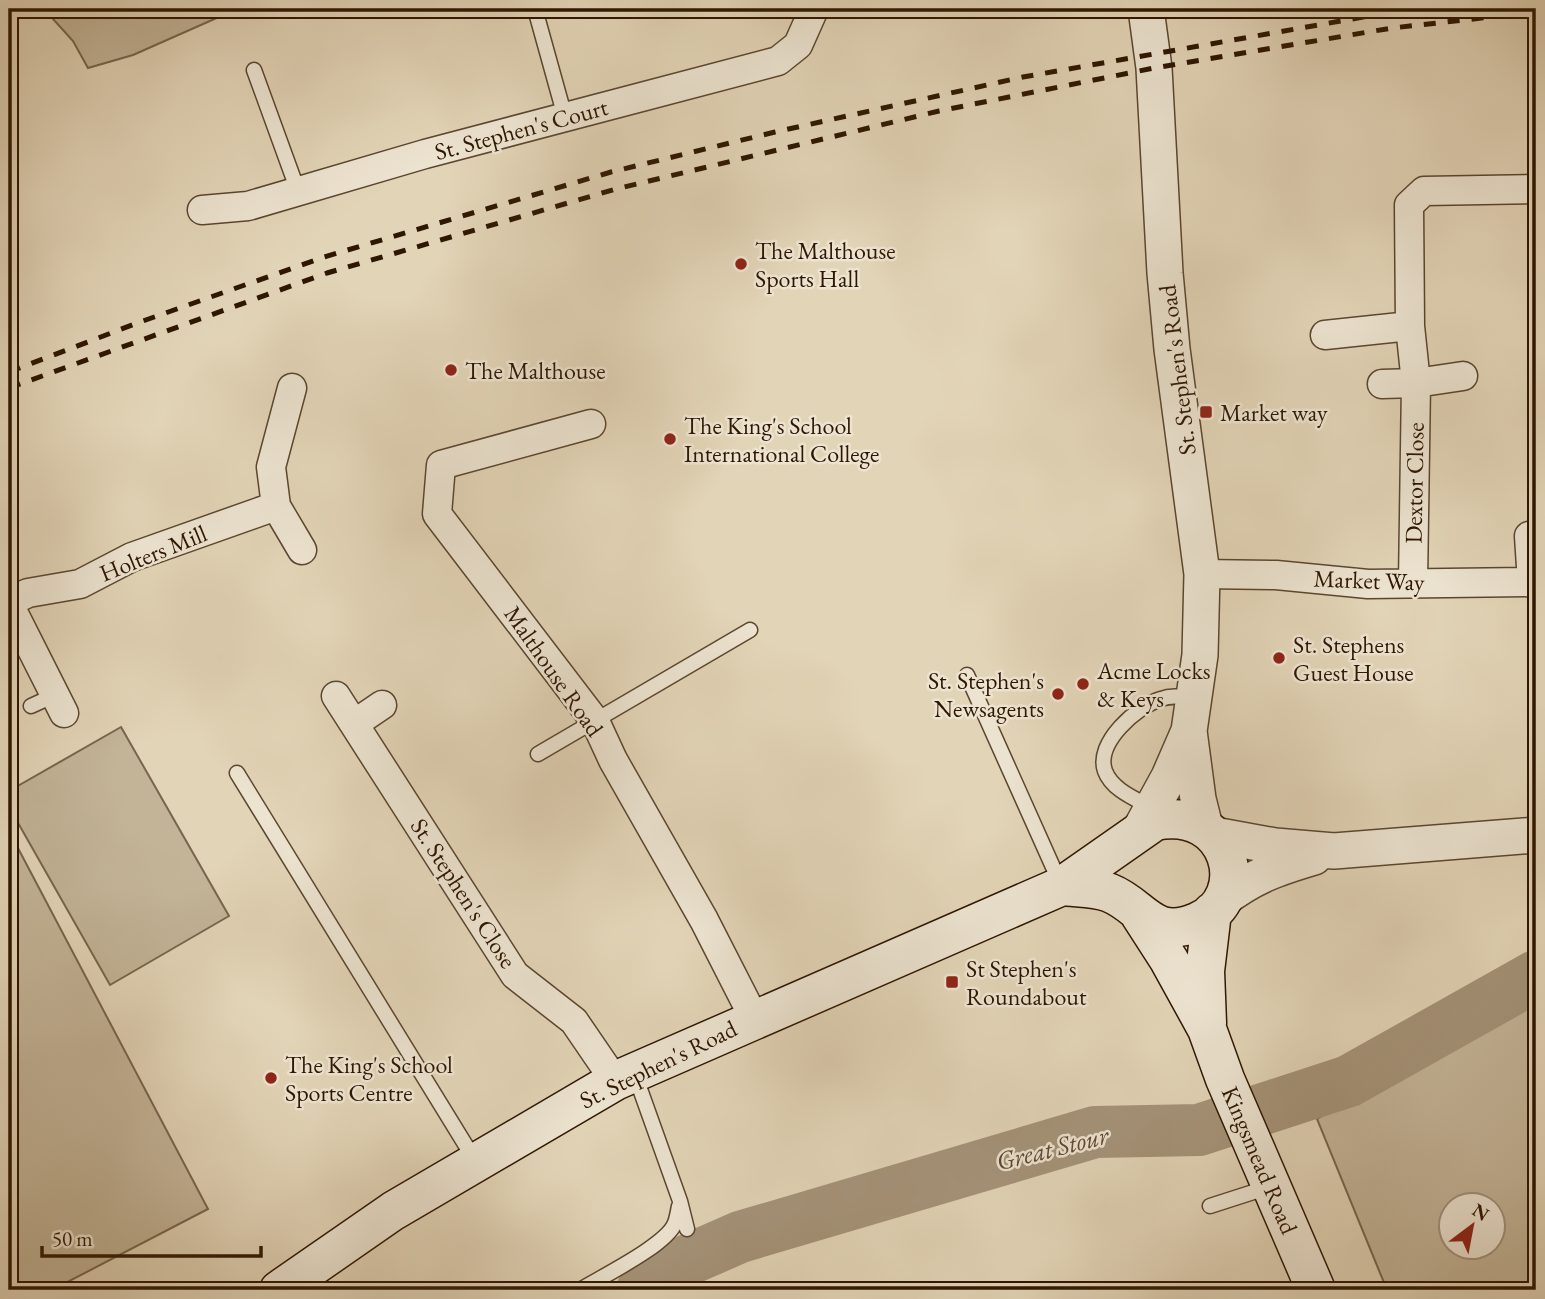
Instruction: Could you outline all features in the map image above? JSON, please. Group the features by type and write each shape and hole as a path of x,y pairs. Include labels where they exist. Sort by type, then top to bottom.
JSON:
{"main road":[{"name":"St. Stephen's Road","path":"279,1290 393,1211 624,1077 754,1018 1062,886 1141,825 1172,818 1189,820 1209,831 1227,859 1229,873 1227,887 1217,906"},
{"name":"St. Stephen's Road","path":"1136,911 1122,890 1119,872 1123,854 1141,825"},
{"path":"1062,886 1110,893 1154,923 1177,927 1199,921 1217,906"},
{"name":"Kingsmead Road","path":"1207,1029 1205,971 1217,906"},
{"name":"Kingsmead Road","path":"1136,911 1168,960 1207,1029 1311,1287"}],"street":[{"name":"St. Stephen's Court","path":"202,210 248,206 565,117 778,61 798,44 814,9"},
{"name":"St. Stephen's Road","path":"1141,825 1169,777 1191,714 1200,654 1202,574 1172,349 1154,68 1146,9"},
{"name":"Dextor Close","path":"1413,583 1416,383 1410,326 1409,205 1424,191 1536,189"},
{"path":"1325,335 1410,326"},
{"path":"1382,384 1416,383 1463,376"},
{"path":"292,388 271,467 276,506 302,550"},
{"name":"Malthouse Road","path":"591,424 441,465 437,513 595,721 704,920 754,1018"},
{"name":"Holters Mill","path":"15,599 80,584 132,557 276,506"},
{"path":"1528,536 1534,582"},
{"name":"Market Way","path":"1202,574 1276,575 1368,584 1534,582"},
{"path":"15,599 50,704"},
{"name":"St. Stephen's Close","path":"336,696 516,975 574,1021 624,1077"},
{"path":"355,724 382,705"},
{"name":"St. Stephen's Road","path":"1191,714 1198,799 1209,831"},
{"path":"1209,831 1275,846 1334,851 1536,835"},
{"path":"1217,906 1245,882 1273,869 1334,851"}],"lane":[{"path":"535,9 565,117"},
{"path":"254,70 298,191"},
{"path":"538,754 750,630"},
{"path":"967,675 1062,886"},
{"path":"1141,825 1105,772 1104,754 1113,734 1134,714 1158,699 1174,696 1191,714"},
{"path":"236,773 476,1162"},
{"path":"624,1077 680,1201 687,1230"},
{"path":"1210,1206 1270,1187"},
{"path":"580,1290 644,1252 670,1231 676,1223 680,1201"}],"shaded area":[{"path":"44,9 237,9 133,55 88,68 73,41"},
{"path":"121,727 229,916 110,985 9,807 9,791"},
{"path":"9,831 208,1209 52,1290 9,1290"},
{"path":"1536,1004 1536,1290 1387,1290 1317,1119 1406,1068"}],"waterway":[{"name":"Great Stour","path":"642,1290 692,1258 740,1237 1095,1132 1199,1130 1349,1081 1536,976"}],"railway":[{"path":"9,372 324,257 611,172 775,132 1023,77 1409,9"},
{"path":"9,388 327,273 616,189 939,111 1154,68 1392,28 1536,12"}],"place":[{"name":"The Malthouse Sports Hall","path":"741,264"},
{"name":"The Malthouse","path":"451,370"},
{"name":"Market way","path":"1206,412"},
{"name":"The King's School International College","path":"670,439"},
{"name":"St. Stephens Guest House","path":"1279,658"},
{"name":"Acme Locks & Keys","path":"1083,684"},
{"name":"St. Stephen's Newsagents","path":"1058,694"},
{"name":"St Stephen's Roundabout","path":"952,982"},
{"name":"The King's School Sports Centre","path":"271,1078"}]}
